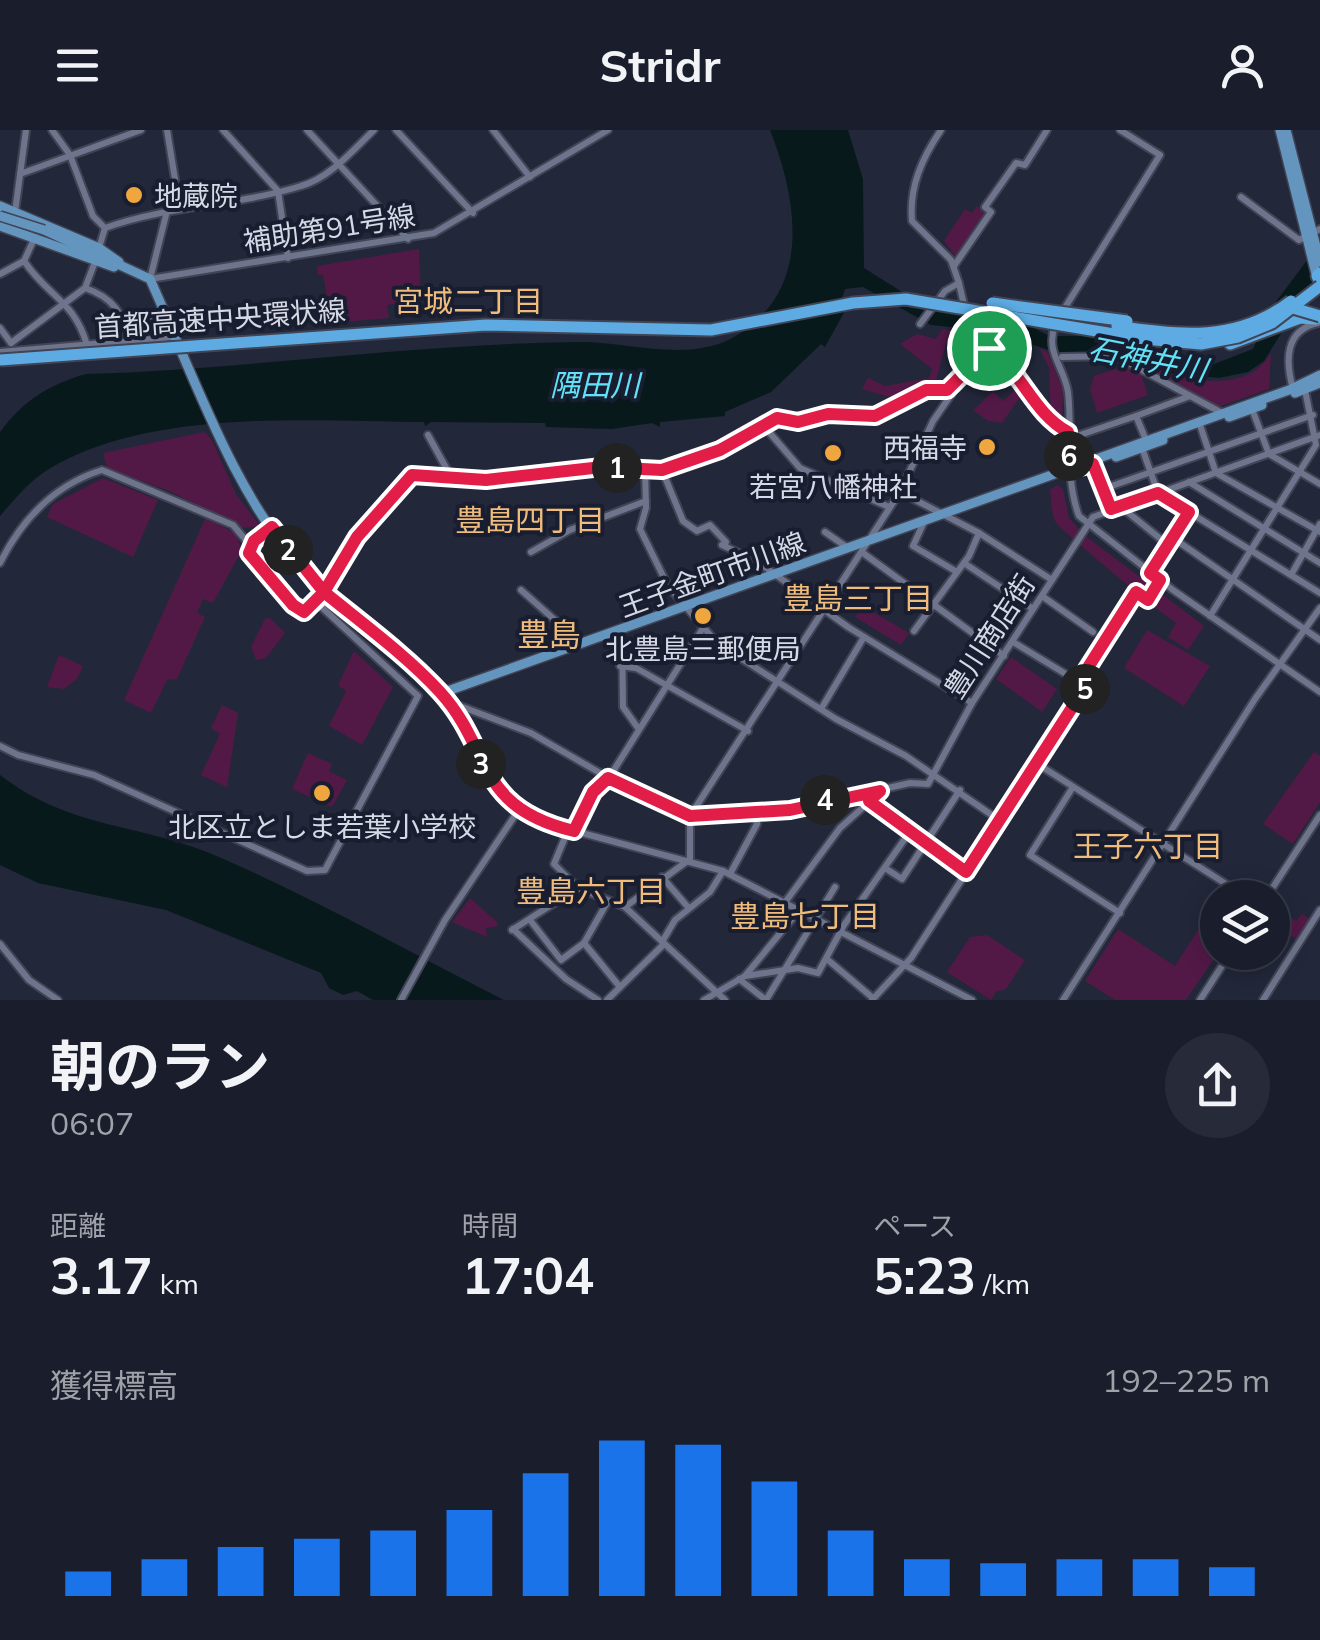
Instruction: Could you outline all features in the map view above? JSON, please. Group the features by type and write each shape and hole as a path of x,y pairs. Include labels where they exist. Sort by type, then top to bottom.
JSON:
{"highway":[{"name":"首都高速中央環状線","path":"0,358 486,322 711,328 898,296 992,304 1153,332 1207,334 1268,316 1319,280"},
{"name":"首都高速中央環状線","path":"0,358 486,325 723,330 853,304 906,299 1194,344 1245,335 1280,319 1319,280"},
{"path":"992,304 1180,327 1228,324 1284,309 1320,320"},
{"path":"1144,338 1208,347 1256,338 1300,318 1320,320"}],"main road":[{"path":"1283,130 1313,234 1319,280"},
{"path":"0,206 99,248 125,268"},
{"path":"0,216 150,280 247,489 272,527 324,592 442,694"},
{"path":"0,226 40,233 95,262 125,268"},
{"path":"1313,250 1320,262"},
{"name":"王子金町市川線","path":"1199,424 1320,375"},
{"name":"王子金町市川線","path":"442,694 1320,383"},
{"name":"王子金町市川線","path":"1071,469 1144,444"}],"street":[{"path":"12,228 26,130"},
{"path":"52,130 70,155 93,216 105,228"},
{"path":"20,174 120,133 141,130"},
{"path":"150,280 176,172 167,130"},
{"path":"223,130 278,190 288,258"},
{"path":"307,130 409,239"},
{"path":"105,228 168,210 304,186 338,164 374,130"},
{"path":"396,130 472,213"},
{"path":"493,130 530,177"},
{"name":"補助第91号線","path":"150,280 409,239 442,230 607,130"},
{"path":"941,130 923,158 911,209 915,226 939,243 954,266 968,312 988,346 1023,378 1049,421 1068,436"},
{"path":"954,266 991,212 985,208 995,192 1016,163 1025,165 1046,130"},
{"path":"1120,130 1160,155 1052,334 1052,355 1067,388 1075,506 1088,525 1150,573 1320,692"},
{"path":"1242,197 1298,240 1313,234"},
{"path":"99,248 105,228"},
{"path":"0,274 24,260 40,233"},
{"path":"24,260 37,280 79,319 87,345"},
{"path":"11,343 85,288 95,262"},
{"path":"920,324 944,291 959,283"},
{"path":"85,288 110,300 127,328 128,342"},
{"path":"127,328 163,310"},
{"path":"1292,389 1286,366 1293,336 1303,326 1320,320"},
{"path":"0,328 18,350"},
{"path":"0,358 18,350 176,337"},
{"path":"0,563 36,508 63,488 102,470 232,525 250,545 250,555 293,605 304,612 324,592 357,537 404,479 416,474 486,480 602,467 662,470 707,456 777,418 798,422 828,414 875,416 926,390 947,390 988,346"},
{"path":"1062,358 1116,356 1222,413"},
{"path":"690,859 690,816 900,492 933,421 951,395 947,390"},
{"path":"1210,616 1317,440 1305,390"},
{"path":"1068,436 1192,395"},
{"path":"1252,409 1270,454 1320,484"},
{"path":"1103,489 1313,414"},
{"path":"1136,416 1158,493 1320,593"},
{"path":"1199,424 1216,473 1319,529 1291,574"},
{"path":"763,425 800,468 889,507"},
{"path":"428,435 450,476"},
{"path":"1088,525 1096,515 1317,440"},
{"path":"1093,464 1115,508 1234,580 1320,640"},
{"path":"645,468 646,501 640,529 668,586 703,628 729,652 960,790 999,820"},
{"path":"662,470 683,521 696,532 710,525 726,542 722,545 775,575 864,637 972,704"},
{"path":"1189,482 1320,562"},
{"path":"900,492 979,534 1052,580"},
{"path":"531,552 570,530 646,501"},
{"path":"1150,573 1189,512"},
{"path":"924,522 913,546 958,572"},
{"name":"豊川商店街","path":"932,774 972,704 1088,525"},
{"path":"250,545 272,527"},
{"path":"824,532 848,548"},
{"path":"914,630 958,572 979,534"},
{"path":"863,553 1004,656"},
{"path":"964,563 1033,609"},
{"path":"1080,682 1136,592 1148,600 1160,580"},
{"path":"521,590 582,644"},
{"path":"1042,596 1105,640"},
{"path":"0,746 18,756 94,774 307,872 325,870 418,696 316,602"},
{"path":"1064,1000 1320,608"},
{"path":"703,628 608,778 593,792 553,860 578,888 625,907 725,1000"},
{"path":"622,630 624,707 638,728"},
{"path":"821,709 864,637"},
{"path":"828,960 872,999 906,964 1086,686 1012,642"},
{"path":"620,666 636,668 748,731"},
{"path":"442,694 489,776 520,808 571,830 690,859 726,872 972,1000"},
{"path":"454,712 460,706 531,733 608,778 690,816 757,814 928,784 932,774"},
{"path":"1036,763 1220,880"},
{"path":"1073,786 1030,855 1120,913"},
{"path":"885,868 902,879 960,790"},
{"path":"786,901 836,834 880,791"},
{"path":"869,801 924,845 966,872"},
{"path":"401,1000 430,947 520,808"},
{"path":"607,1000 663,943 687,906 708,894 726,872 757,824 757,814"},
{"path":"1278,880 1320,815"},
{"path":"742,978 783,971 818,973 842,930 908,833"},
{"path":"625,907 690,859"},
{"path":"662,877 687,906"},
{"path":"742,978 766,1000 835,887"},
{"path":"578,888 512,930 558,972 598,1000"},
{"path":"530,920 560,960 584,942 608,901"},
{"path":"704,1000 742,978 800,908"},
{"path":"1263,1000 1320,910"},
{"path":"584,942 620,987"},
{"path":"0,944 29,980 58,1000"},
{"path":"1200,1000 1219,970"}],"shaded area":[{"path":"977,206 987,213 955,256 944,241 965,209 972,213"},
{"path":"419,249 421,300 387,305 389,318 332,323 323,275 318,275 317,266"},
{"path":"942,329 957,331 946,343 935,384 897,399 862,389 868,378 885,386 929,378 932,369 900,344 917,334 936,339"},
{"path":"1039,348 1048,353 1063,389 1062,421 1057,423 1051,419 1049,367"},
{"path":"1271,353 1269,389 1218,407 1118,356 1177,375 1220,381 1240,378 1257,369"},
{"path":"1124,366 1141,374 1148,395 1097,413 1090,389 1094,376"},
{"path":"1022,384 1025,390 1002,423 988,421 973,410 993,391 1003,401"},
{"path":"204,432 211,438 236,494 260,526 243,528 169,491 107,468 103,453"},
{"path":"103,478 158,500 133,557 47,517 53,504"},
{"path":"1057,485 1063,489 1069,518 1083,534 1204,626 1188,650 1168,637 1176,623 1055,521 1050,490"},
{"path":"206,517 236,534 242,550 213,603 203,599 197,613 205,617 177,679 167,680 151,713 124,700"},
{"path":"863,606 909,633 901,645 855,617"},
{"path":"270,618 285,633 266,658 256,660 251,647 265,619"},
{"path":"1147,630 1210,666 1184,706 1124,668"},
{"path":"354,651 393,687 362,745 329,726 346,691 338,685"},
{"path":"59,655 83,666 77,679 64,689 47,687"},
{"path":"1011,657 1057,689 1042,712 996,679"},
{"path":"222,705 238,713 227,787 201,775 220,734 211,728"},
{"path":"1314,752 1320,756 1320,802 1293,844 1263,824"},
{"path":"308,753 332,764 329,771 347,780 332,807 292,789"},
{"path":"470,898 497,922 498,926 486,928 487,937 452,922"},
{"path":"1302,914 1310,919 1297,940 1290,935 1290,917 1296,921"},
{"path":"1200,927 1200,970 1206,970 1186,1000 1115,1000 1085,981 1118,929 1175,966"},
{"path":"987,935 1025,960 1006,989 996,992 991,1000 947,972 970,937"}],"water":[{"path":"770,130 848,130 863,179 864,268 926,307 1021,322 1050,336 1105,336 1184,361 1214,364 1253,349 1272,307 1320,243 1320,271 1264,361 1248,372 1219,378 1171,373 1109,352 1055,352 991,331 931,325 863,287 845,289 839,308 845,311 825,347 821,344 771,392 725,412 725,416 660,422 660,427 652,423 612,429 546,427 545,423 431,422 425,426 424,422 332,420 182,427 89,449 49,469 0,516 0,432 38,395 86,374 515,344 577,342 681,350 721,343 739,334 763,315 779,292 788,267 792,212"},
{"path":"0,775 53,806 190,846 255,873 504,1000 373,1000 357,991 343,995 329,988 321,973 166,910 38,883 0,865"}],"place":[{"name":"地蔵院","path":"134,195"},
{"name":"西福寺","path":"987,447"},
{"name":"若宮八幡神社","path":"833,453"},
{"name":"北豊島三郵便局","path":"703,616"},
{"name":"北区立としま若葉小学校","path":"322,793"}],"district":[{"name":"宮城二丁目","path":"468,301"},
{"name":"豊島四丁目","path":"530,520"},
{"name":"豊島三丁目","path":"858,598"},
{"name":"豊島","path":"549,634"},
{"name":"王子六丁目","path":"1148,846"},
{"name":"豊島六丁目","path":"591,891"},
{"name":"豊島七丁目","path":"805,916"}],"route":[{"path":"989,348 947,390 926,390 875,416 828,414 798,422 777,418 725,447 674,468 602,467 486,480 412,475 404,479 357,537 324,592 272,527 254,541 249,553 293,605 304,612 324,592 438,690 489,776 520,808 540,820 574,831 593,792 603,787 608,778 690,816 790,810 880,791 869,801 924,845 966,872 1086,686 1080,680 1136,592 1148,600 1160,580 1150,573 1189,512 1158,493 1111,509 1093,464 1071,469 1068,432 1049,421 1023,378 989,348"}],"water label":[{"name":"石神井川","path":"1148,359"},
{"name":"隅田川","path":"595,385"}]}
